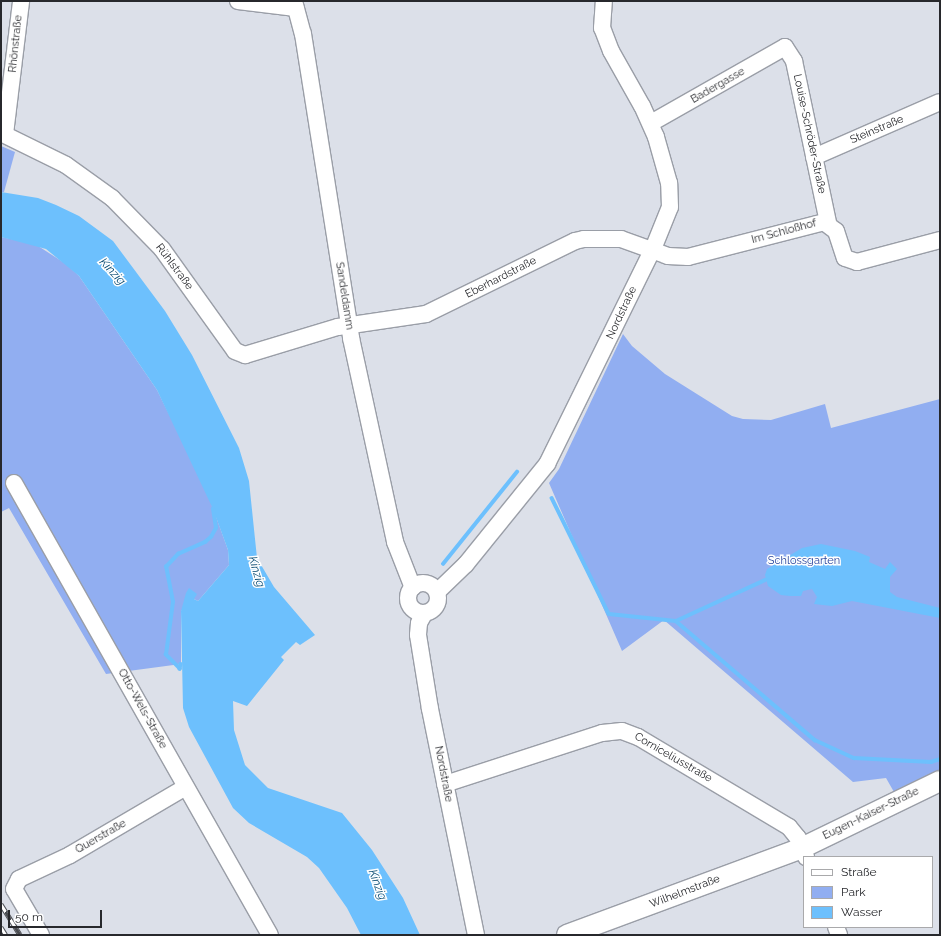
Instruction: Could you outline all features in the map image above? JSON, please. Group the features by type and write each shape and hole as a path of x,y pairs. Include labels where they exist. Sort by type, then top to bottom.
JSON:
{"main road":[{"name":"Eugen-Kaiser-Straße","path":"804,852 940,781"},
{"name":"Wilhelmstraße","path":"567,935 804,852"}],"street":[{"name":"Rhönstraße","path":"3,133 21,1"},
{"path":"238,1 295,4"},
{"name":"Nordstraße","path":"476,935 445,784 418,635 419,623 424,614 437,606 437,592 466,564 547,464 653,249 667,215 671,194 662,154 650,123 604,33 601,19 604,1"},
{"name":"Sandeldamm","path":"295,4 303,34 348,325 395,542 413,588"},
{"name":"Badergasse","path":"650,123 785,47"},
{"name":"Louise-Schröder-Straße","path":"785,47 794,61 828,223"},
{"name":"Steinstraße","path":"814,157 940,102"},
{"name":"Rühlstraße","path":"3,133 66,165 122,208 162,249 239,354 252,354 296,338 348,325"},
{"name":"Im Schloßhof","path":"653,249 668,256 688,257 816,223 828,223 836,231 846,258 857,262 940,240"},
{"name":"Eberhardstraße","path":"348,325 426,314 440,309 575,241 591,238 621,239 653,249"},
{"name":"Otto-Wels-Straße","path":"14,483 270,935"},
{"path":"424,614 411,606 408,596 413,588 426,584 437,592"},
{"name":"Corniceliusstraße","path":"445,784 602,733 622,731 638,737 789,827 804,852"},
{"name":"Querstraße","path":"41,935 14,889 15,884 19,879 70,855 186,787"}],"green space":[{"path":"1,146 15,152 4,192 1,192"},
{"path":"1,237 35,244 66,264 79,276 157,390 206,489 228,550 229,565 198,601 194,599 181,611 181,664 106,674 9,508 1,512"},
{"name":"Schlossgarten","path":"623,334 632,346 665,374 732,416 743,419 771,420 825,404 831,428 940,399 940,771 894,792 886,778 853,782 664,620 622,651 549,483 559,469"}],"water":[{"name":"Kinzig","path":"1,192 38,198 56,205 79,216 113,241 165,311 192,355 239,448 249,481 257,558 274,587 315,635 300,645 296,642 281,657 284,660 247,706 233,701 234,730 245,765 268,788 342,813 372,850 403,898 420,935 361,935 347,908 319,868 307,857 249,823 233,808 189,727 183,708 181,611 186,593 189,588 197,594 194,599 198,601 229,565 228,550 213,509 157,390 79,276 46,249 1,237"},
{"path":"821,544 855,551 870,557 869,562 885,569 890,562 897,569 890,577 890,592 897,597 940,608 940,618 852,601 832,606 814,604 817,597 812,589 803,591 801,596 790,596 781,595 768,586 765,575 767,569 802,548"}],"waterway":[{"path":"443,564 517,472"},
{"path":"552,498 609,614 676,621 815,740 854,758 931,762 940,759"},
{"path":"181,664 180,669 166,655 173,602 166,567 178,554 205,542 211,537 216,528 213,509"},
{"path":"676,621 765,580"}],"railway":[{"path":"1,904 20,935"},
{"path":"1,927 6,935"}]}
